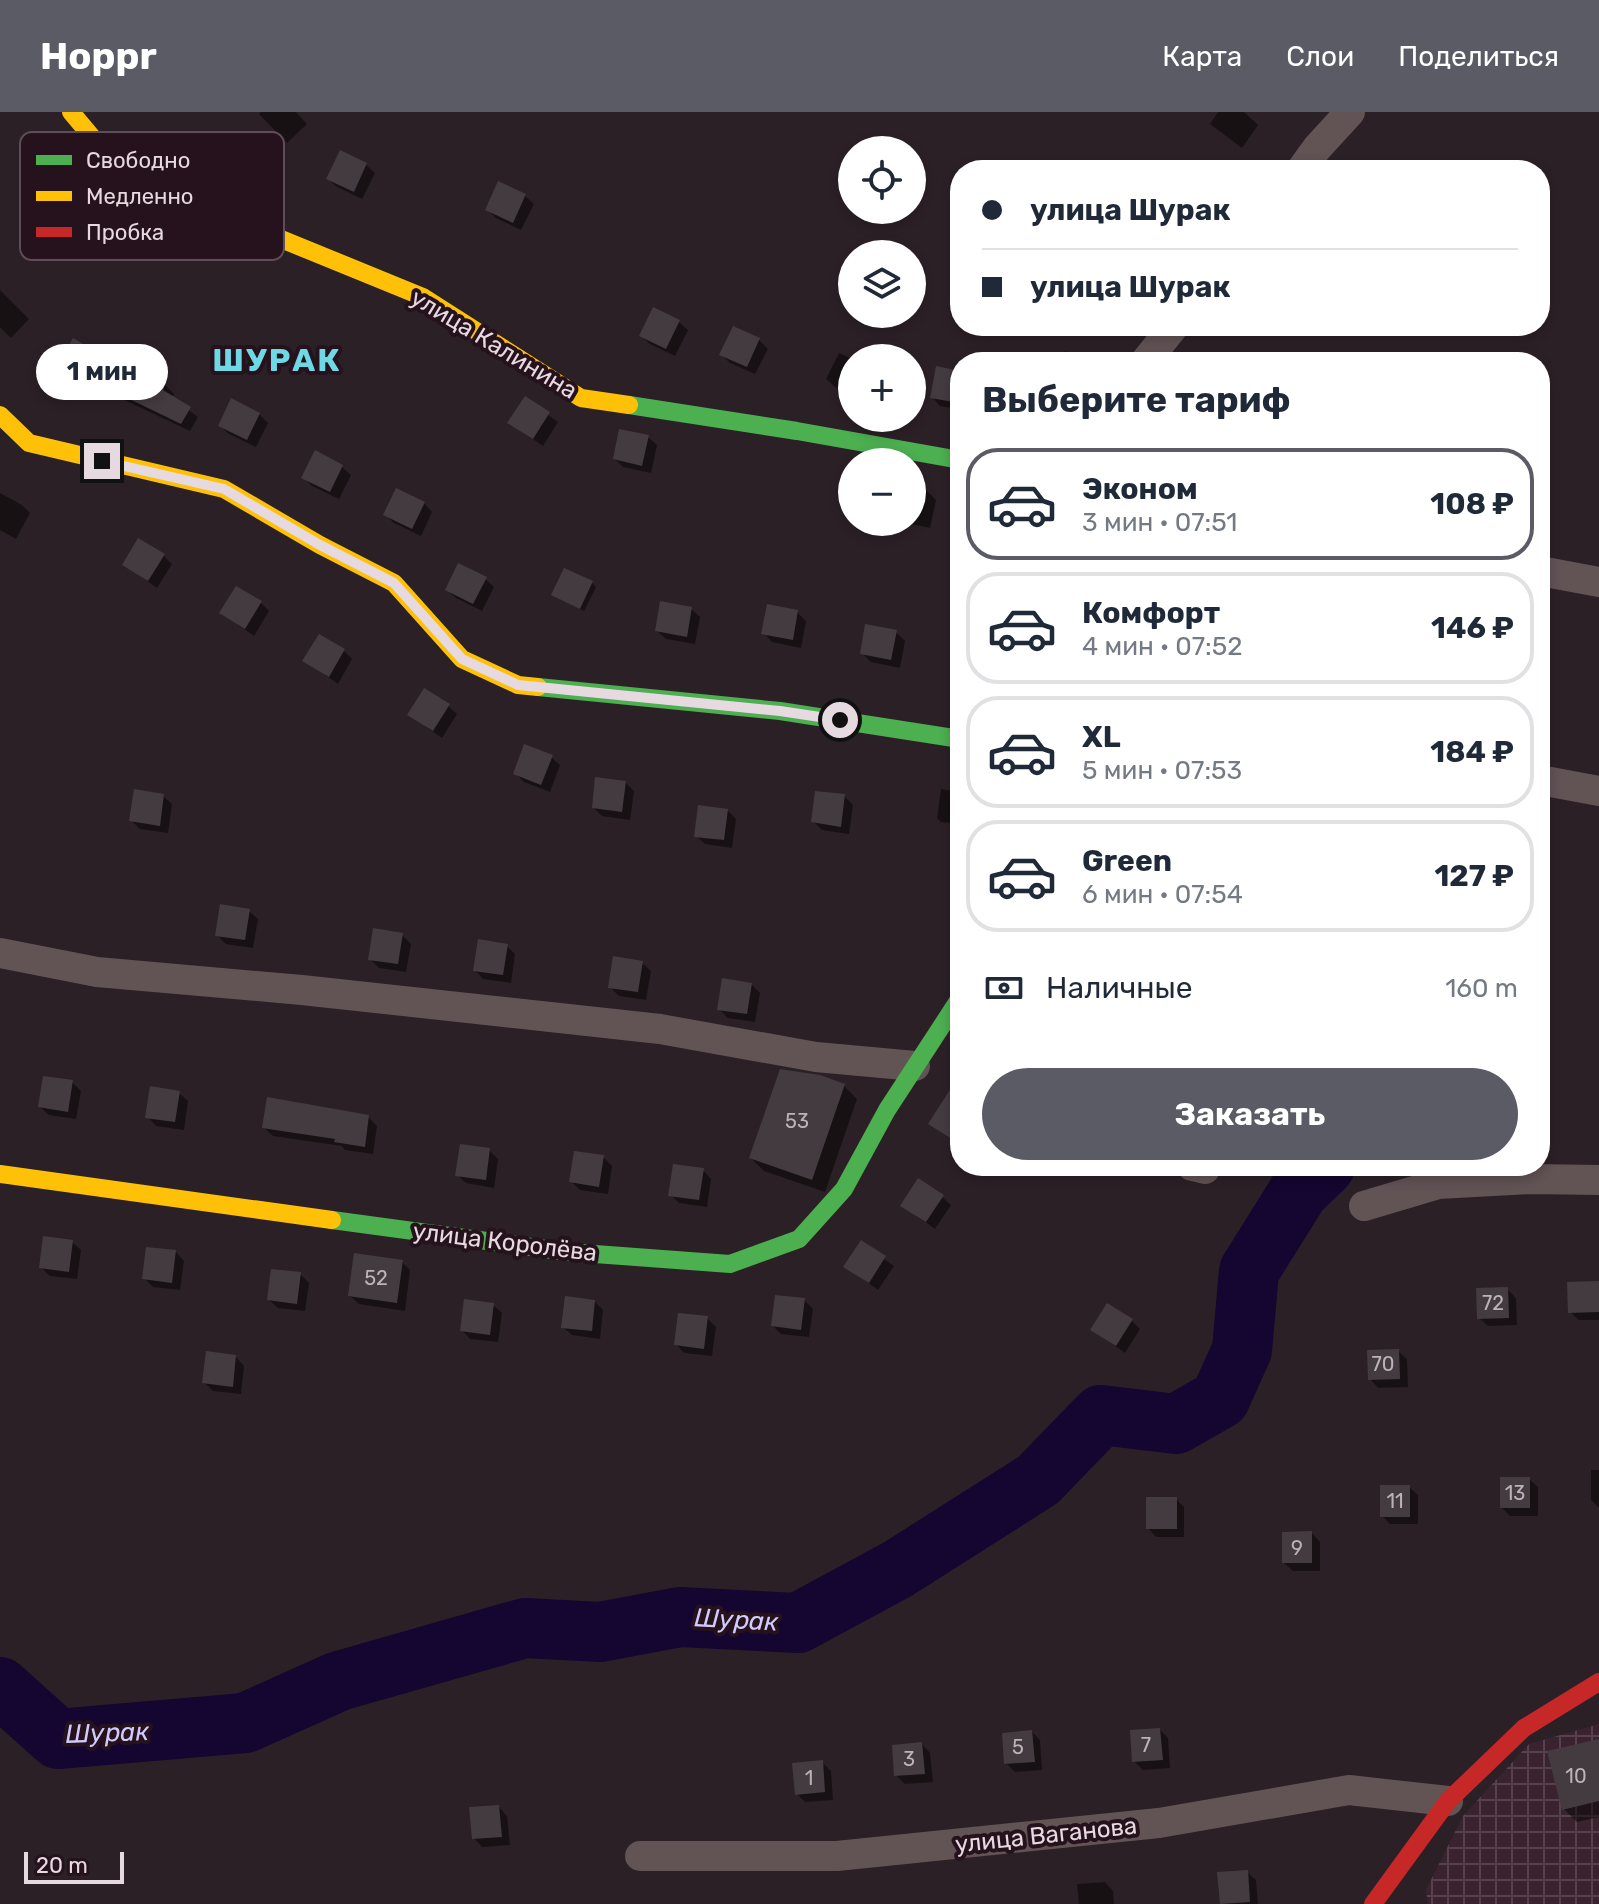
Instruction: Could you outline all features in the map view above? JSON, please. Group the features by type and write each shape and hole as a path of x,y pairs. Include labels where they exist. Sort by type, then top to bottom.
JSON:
{"street":[{"name":"улица Калинина","path":"71,112 88,132"},
{"path":"1308,160 1350,112"},
{"name":"улица Калинина","path":"284,240 423,297 581,398 950,458"},
{"path":"1153,352 1166,336"},
{"path":"0,415 29,443 224,489 320,545 394,583 462,659 518,685 780,711 950,737"},
{"path":"1550,573 1599,582"},
{"path":"1550,782 1599,791"},
{"path":"0,953 97,972 302,990 660,1029 816,1057 915,1066"},
{"name":"улица Королёва","path":"0,1174 568,1252 730,1264 799,1239 844,1189 887,1110 950,1013"},
{"path":"1364,1206 1438,1184 1530,1179 1599,1180"},
{"path":"1373,1904 1448,1801 1524,1728 1599,1682"},
{"name":"улица Ваганова","path":"640,1856 837,1856 1159,1823 1349,1790 1448,1801"}],"shaded area":[{"path":"1599,1724 1599,1904 1428,1904 1426,1890 1463,1816 1529,1744"}],"building":[{"path":"340,150 367,163 354,192 326,179"},
{"path":"498,181 526,194 513,223 485,210"},
{"path":"653,307 680,320 666,349 639,336"},
{"path":"733,326 760,338 747,367 719,355"},
{"path":"73,338 135,374 137,370 166,383 163,390 191,407 181,424 86,378 85,381 57,365"},
{"path":"936,366 950,369 950,401 930,398"},
{"path":"525,396 550,412 533,439 507,423"},
{"path":"231,398 260,413 247,440 218,426"},
{"path":"619,429 649,435 642,466 613,459"},
{"path":"315,450 343,465 330,492 301,478"},
{"path":"396,488 425,502 412,529 383,515"},
{"path":"138,538 165,554 148,581 122,565"},
{"path":"458,563 487,577 473,604 445,590"},
{"path":"564,568 593,581 580,609 551,595"},
{"path":"236,586 262,601 245,629 219,613"},
{"path":"660,601 692,607 687,637 655,631"},
{"path":"767,604 798,610 793,640 761,634"},
{"path":"865,624 897,630 891,660 860,654"},
{"path":"319,634 345,649 329,677 302,661"},
{"path":"424,688 450,704 433,731 407,715"},
{"path":"524,744 553,755 541,785 513,774"},
{"path":"595,777 626,781 622,812 592,808"},
{"path":"134,789 164,794 160,826 129,821"},
{"path":"815,791 845,794 841,827 811,822"},
{"path":"698,805 728,809 724,840 694,837"},
{"path":"220,904 250,909 245,940 215,936"},
{"path":"373,928 403,933 398,964 368,960"},
{"path":"478,939 508,944 503,975 473,971"},
{"path":"613,956 643,961 638,992 608,988"},
{"path":"722,978 752,983 747,1014 717,1010"},
{"path":"780,1069 820,1075 845,1084 812,1180 749,1158"},
{"path":"43,1076 73,1080 68,1112 38,1107"},
{"path":"150,1086 180,1091 175,1122 145,1118"},
{"path":"950,1090 950,1138 928,1124"},
{"path":"267,1097 369,1115 365,1147 334,1142 335,1139 262,1128"},
{"path":"460,1144 490,1148 486,1180 455,1176"},
{"path":"574,1151 604,1155 599,1187 569,1182"},
{"path":"673,1164 704,1168 699,1200 668,1196"},
{"path":"918,1178 944,1195 926,1222 900,1206"},
{"path":"43,1236 73,1240 69,1272 39,1268"},
{"path":"861,1240 886,1256 869,1283 843,1267"},
{"path":"146,1247 176,1250 172,1283 142,1279"},
{"path":"354,1253 403,1260 397,1303 348,1296"},
{"path":"271,1269 301,1272 297,1304 267,1300"},
{"path":"1599,1281 1599,1312 1568,1313 1567,1282"},
{"path":"1508,1287 1509,1318 1477,1319 1476,1288"},
{"path":"775,1295 805,1298 801,1330 771,1326"},
{"path":"565,1296 595,1300 592,1331 561,1328"},
{"path":"464,1299 494,1303 490,1335 460,1331"},
{"path":"1107,1303 1133,1319 1116,1346 1090,1330"},
{"path":"678,1313 708,1316 704,1349 674,1345"},
{"path":"1399,1349 1400,1379 1368,1380 1367,1350"},
{"path":"206,1351 236,1355 233,1387 202,1383"},
{"path":"1500,1477 1530,1477 1530,1508 1500,1508"},
{"path":"1380,1485 1410,1485 1410,1517 1380,1517"},
{"path":"1146,1497 1177,1497 1177,1529 1146,1529"},
{"path":"1312,1531 1312,1563 1282,1563 1282,1532"},
{"path":"1160,1728 1163,1760 1132,1762 1130,1730"},
{"path":"1032,1730 1035,1762 1004,1764 1002,1733"},
{"path":"1599,1739 1599,1801 1562,1810 1547,1751"},
{"path":"922,1742 925,1774 894,1776 892,1745"},
{"path":"823,1760 825,1792 795,1795 792,1763"},
{"path":"499,1805 502,1837 472,1839 469,1807"},
{"path":"1248,1870 1250,1902 1220,1904 1217,1872"}],"waterway":[{"name":"Шурак","path":"0,1687 58,1739 245,1723 339,1681 525,1628 600,1632 680,1617 798,1623 898,1569 1038,1480 1101,1415 1176,1424 1220,1399 1242,1350 1249,1271 1299,1191 1315,1176"}],"traffic: fast":[{"path":"629,405 950,458"},
{"path":"538,687 780,711 950,737"},
{"path":"332,1220 568,1252 730,1264 799,1239 844,1189 887,1110 950,1013"}],"traffic: slow":[{"path":"71,112 88,132"},
{"path":"284,240 423,297 581,398 629,405"},
{"path":"0,415 29,443 224,489 320,545 394,583 462,659 518,685 538,687"},
{"path":"0,1174 332,1220"}],"traffic: jam":[{"path":"1373,1904 1448,1801 1524,1728 1599,1682"}],"district":[{"name":"ШУРАК","path":"277,360"}],"route":[{"path":"102,461 224,489 320,545 394,583 462,659 518,685 780,711 840,720"}]}
